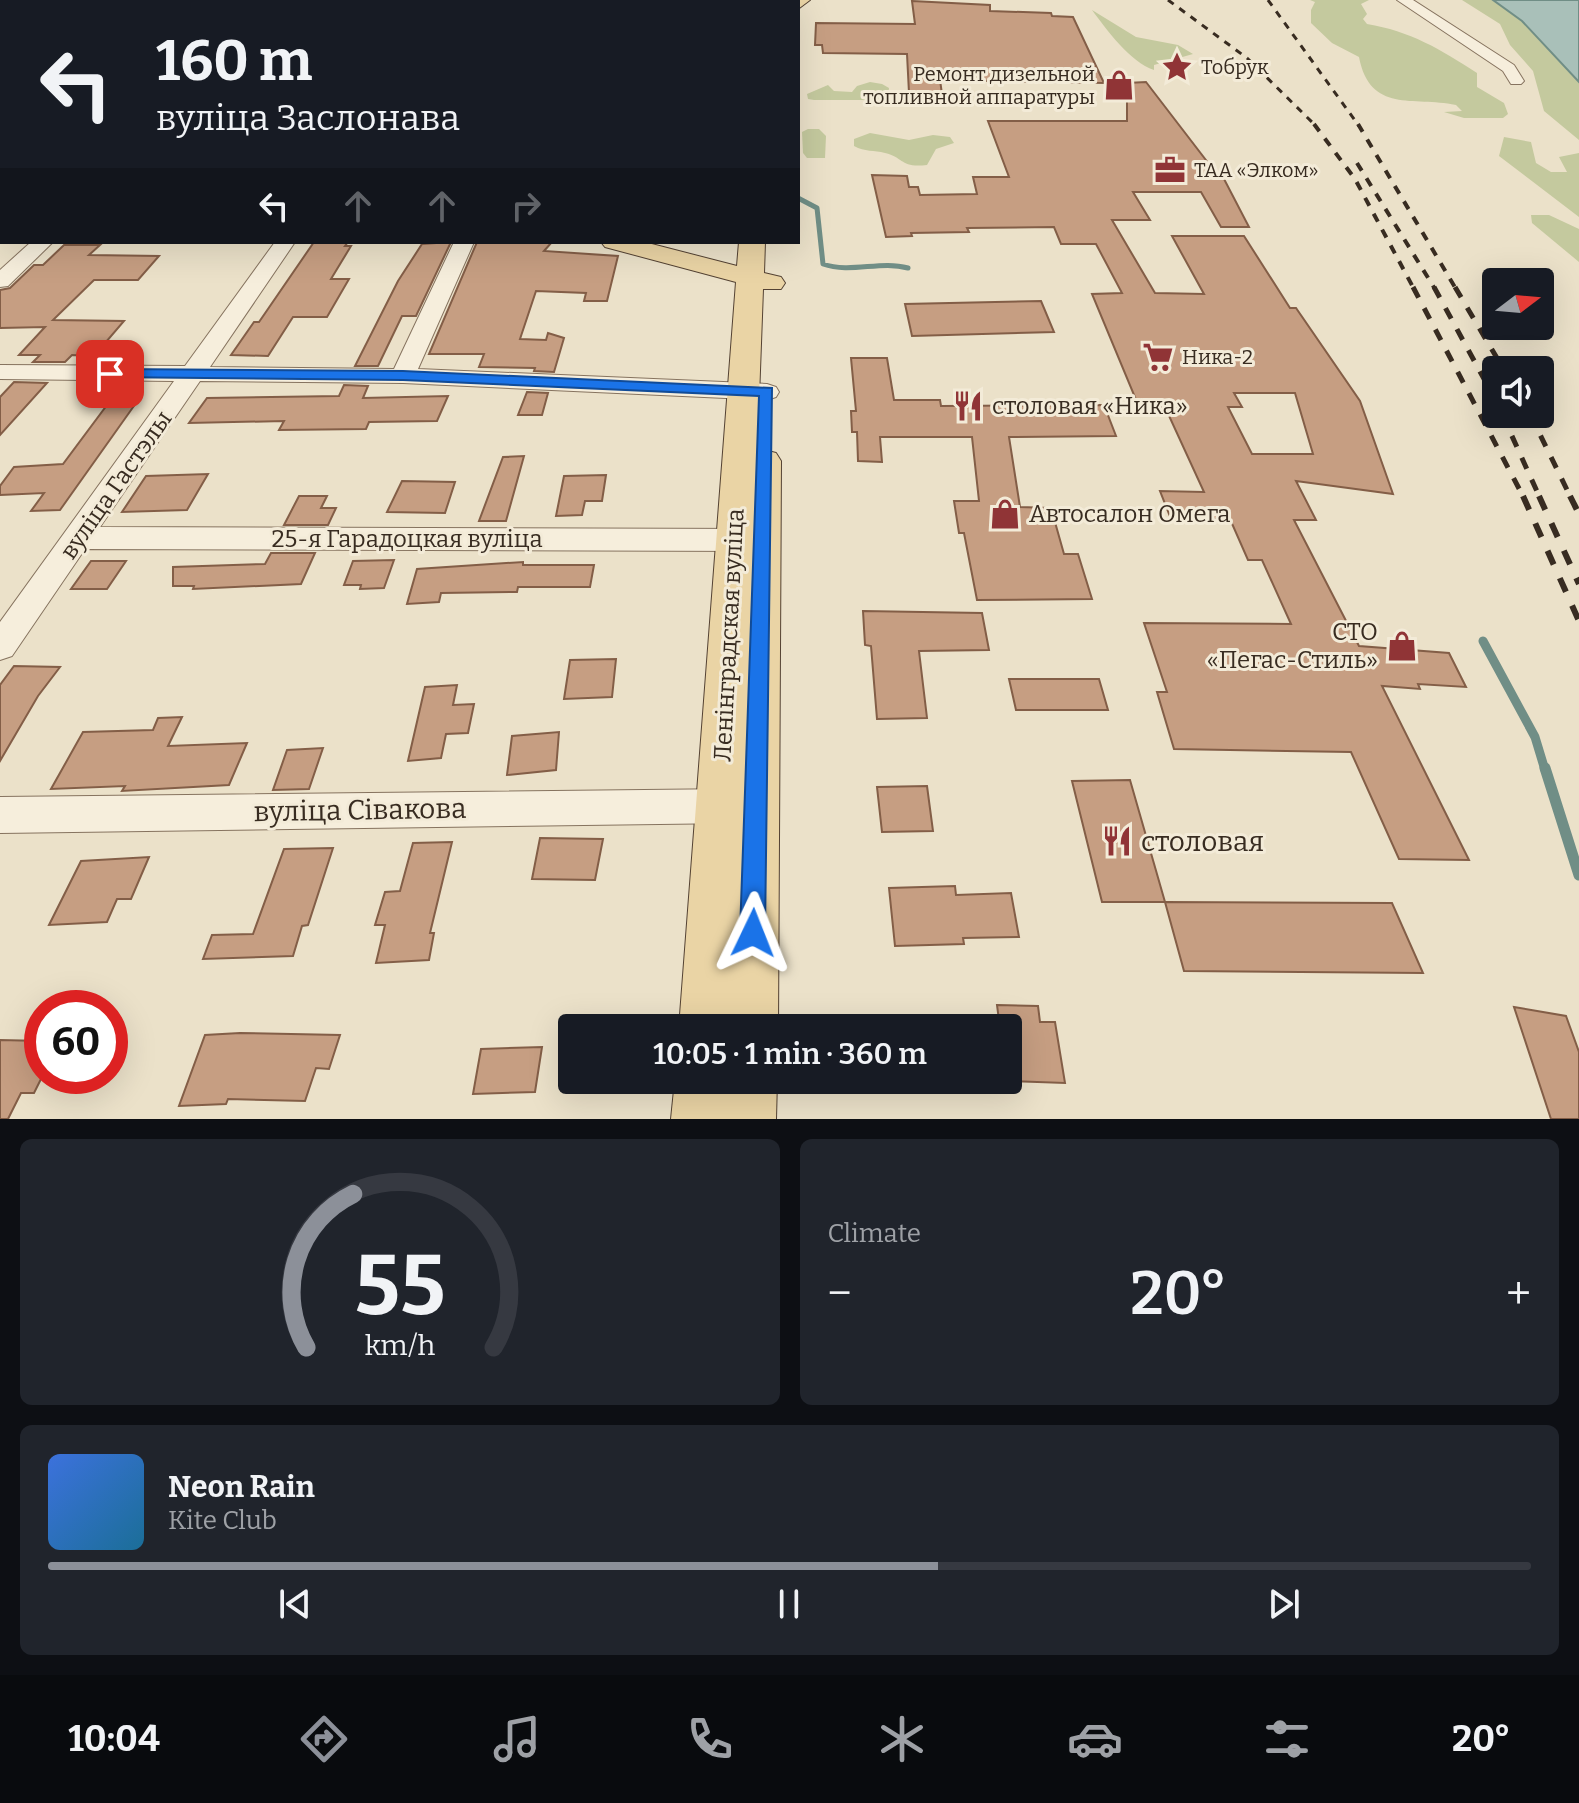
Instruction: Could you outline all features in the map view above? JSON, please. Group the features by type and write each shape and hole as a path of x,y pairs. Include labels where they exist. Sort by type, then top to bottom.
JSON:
{"main road":[{"path":"626,244 758,267"},
{"name":"Ленінградская вуліца","path":"749,1014 738,806 758,267 771,244"},
{"name":"Ленінградская вуліца","path":"709,1014 738,806"},
{"path":"701,1119 703,1094"},
{"path":"746,1119 747,1094"}],"street":[{"path":"1404,0 1509,68 1516,81"},
{"path":"0,281 41,244"},
{"name":"вуліца Гастэлы","path":"0,647 284,244"},
{"path":"403,376 463,244"},
{"path":"0,372 403,376 754,392"},
{"name":"25-я Гарадоцкая вуліца","path":"79,538 748,540"},
{"name":"вуліца Сівакова","path":"0,815 738,806"}],"green space":[{"path":"1310,0 1369,0 1361,4 1367,14 1363,19 1367,24 1411,36 1463,64 1477,73 1477,87 1504,103 1508,114 1503,118 1464,118 1444,112 1462,111 1456,105 1409,101 1383,95 1365,75 1359,57 1332,43 1311,23 1311,10 1315,2"},
{"path":"1462,0 1493,0 1522,21 1579,82 1579,140 1544,111 1533,71 1510,45 1500,24"},
{"path":"1092,10 1136,37 1178,45 1193,54 1154,65 1154,70 1128,53"},
{"path":"870,82 889,88 888,97 877,100 808,99 807,94 828,85 834,91 852,92 857,86"},
{"path":"819,129 826,136 825,158 807,158 803,153 802,132"},
{"path":"870,133 909,140 933,135 950,137 954,143 936,149 927,165 912,165 891,155 854,146 854,139"},
{"path":"1504,137 1531,142 1536,163 1551,172 1567,172 1559,157 1579,153 1579,217 1499,156"},
{"path":"1531,215 1549,215 1579,229 1579,262 1532,223"}],"water":[{"path":"1493,0 1579,0 1579,82 1522,21"}],"building":[{"path":"912,1 990,5 990,11 1051,13 1052,16 1073,17 1104,83 940,80 942,94 909,93 907,54 823,53 822,45 815,45 816,23 915,24"},
{"path":"1146,82 1219,177 1223,177 1249,227 1221,227 1201,192 1133,192 1150,220 1112,220 1155,293 1204,294 1172,236 1244,236 1290,308 1296,308 1360,401 1393,494 1296,481 1316,520 1294,520 1359,646 1449,653 1466,687 1418,684 1420,689 1382,686 1469,860 1399,859 1351,752 1174,749 1157,692 1167,692 1144,623 1291,624 1262,560 1248,560 1230,519 1171,519 1160,491 1204,492 1165,407 1139,407 1092,294 1122,293 1096,244 1061,244 1054,227 967,228 969,232 911,233 912,236 886,237 872,175 907,176 909,187 918,187 920,195 977,194 973,177 1009,177 988,121 1127,121 1127,83","holes":["1234,393 1295,393 1313,454 1252,454 1228,407 1242,407"]},
{"path":"313,244 351,246 331,279 349,279 327,317 293,317 268,356 231,355 254,322 259,322"},
{"path":"422,244 450,244 416,316 402,316 378,366 355,366 398,281"},
{"path":"476,244 550,244 544,251 618,256 607,301 584,301 586,293 536,291 520,339 546,340 548,333 564,338 554,372 534,371 535,368 479,367 484,354 429,354"},
{"path":"64,245 100,245 89,255 159,256 138,280 94,280 53,320 124,321 94,356 72,355 65,362 33,362 40,355 19,355 45,327 0,328 0,290 10,288 34,265 43,265"},
{"path":"1041,301 1054,332 912,336 905,304"},
{"path":"851,358 887,358 894,400 940,400 941,406 1104,405 1116,436 1009,437 1020,507 1051,508 1064,554 1078,554 1092,599 977,600 964,533 959,533 954,501 979,501 972,437 880,437 882,462 858,461 857,432 852,432 851,411 856,411"},
{"path":"14,382 47,383 0,435 0,397"},
{"path":"344,385 368,386 363,398 448,396 437,421 369,422 366,429 279,430 284,421 189,423 207,398 339,396"},
{"path":"527,392 548,393 542,415 518,415"},
{"path":"141,396 60,510 31,511 44,493 0,495 0,486 14,467 63,464 113,397"},
{"path":"524,456 506,521 479,521 503,457"},
{"path":"208,474 187,510 122,512 146,476"},
{"path":"606,475 602,501 585,501 582,515 556,516 564,476"},
{"path":"402,481 455,482 445,513 387,512"},
{"path":"299,496 327,496 321,508 336,508 328,525 284,525"},
{"path":"271,553 315,553 301,584 193,589 194,586 173,586 173,567 265,564"},
{"path":"394,560 384,588 360,589 361,585 344,585 353,561"},
{"path":"91,561 126,561 107,589 71,589"},
{"path":"523,562 523,565 594,565 590,587 518,587 517,592 441,593 439,602 407,604 417,569"},
{"path":"863,611 982,613 989,650 919,651 927,718 877,719 871,646 865,645"},
{"path":"616,659 612,697 564,699 570,660"},
{"path":"14,666 60,667 38,696 0,761 0,685"},
{"path":"1009,679 1099,679 1108,710 1016,710"},
{"path":"457,685 453,705 474,704 468,733 446,734 441,758 408,761 425,687"},
{"path":"182,717 168,746 247,743 229,785 122,791 125,786 51,789 83,732 153,730 158,718"},
{"path":"559,732 556,770 507,775 512,736"},
{"path":"323,748 309,789 273,790 287,750"},
{"name":"столовая","path":"1130,780 1165,902 1102,902 1072,781"},
{"path":"927,786 933,831 882,832 877,787"},
{"path":"540,838 603,839 595,880 532,879"},
{"path":"452,842 430,933 434,933 429,960 376,963 385,925 375,925 385,892 400,891 413,843"},
{"path":"333,848 308,925 302,926 293,956 203,959 212,935 253,934 284,849"},
{"path":"149,857 131,899 117,899 107,922 49,925 81,861"},
{"path":"955,886 956,895 1011,893 1019,937 963,938 964,944 895,946 889,888"},
{"path":"1165,902 1392,903 1423,973 1184,971"},
{"path":"997,1005 1038,1006 1040,1022 1055,1022 1065,1083 1022,1081 1022,1014 998,1014"},
{"path":"1514,1007 1566,1016 1579,1052 1579,1119 1551,1119"},
{"path":"205,1035 340,1035 329,1069 316,1068 305,1101 228,1099 226,1104 179,1106"},
{"path":"0,1040 24,1041 24,1093 21,1093 8,1119 0,1119"},
{"path":"542,1047 535,1092 473,1094 481,1049"}],"waterway":[{"path":"800,199 817,208 823,264 844,268 887,265 908,268"},
{"path":"1483,641 1535,737 1545,770"},
{"path":"1545,768 1579,875"}],"railway":[{"path":"1168,0 1247,58 1314,124"},
{"path":"1268,0 1359,126"},
{"path":"1314,124 1355,179 1414,289"},
{"path":"1358,124 1456,289"},
{"path":"1357,163 1435,289"},
{"path":"1413,287 1523,497"},
{"path":"1434,287 1482,375"},
{"path":"1455,287 1496,356"},
{"path":"1508,428 1540,498"},
{"path":"1537,428 1571,498"},
{"path":"1539,496 1579,584"},
{"path":"1523,497 1579,621"},
{"path":"1571,498 1579,514"}],"place":[{"name":"Тобрук","path":"1177,67"},
{"name":"Ремонт дизельной топливной аппаратуры","path":"1119,85"},
{"name":"ТАА «Элком»","path":"1170,170"},
{"name":"Ника-2","path":"1158,357"},
{"name":"столовая «Ника»","path":"968,406"},
{"name":"Автосалон Омега","path":"1005,514"},
{"name":"СТО «Пегас-Стиль»","path":"1402,646"},
{"name":"столовая","path":"1117,841"}],"route":[{"path":"110,374 403,376 767,392 753,933"}]}
